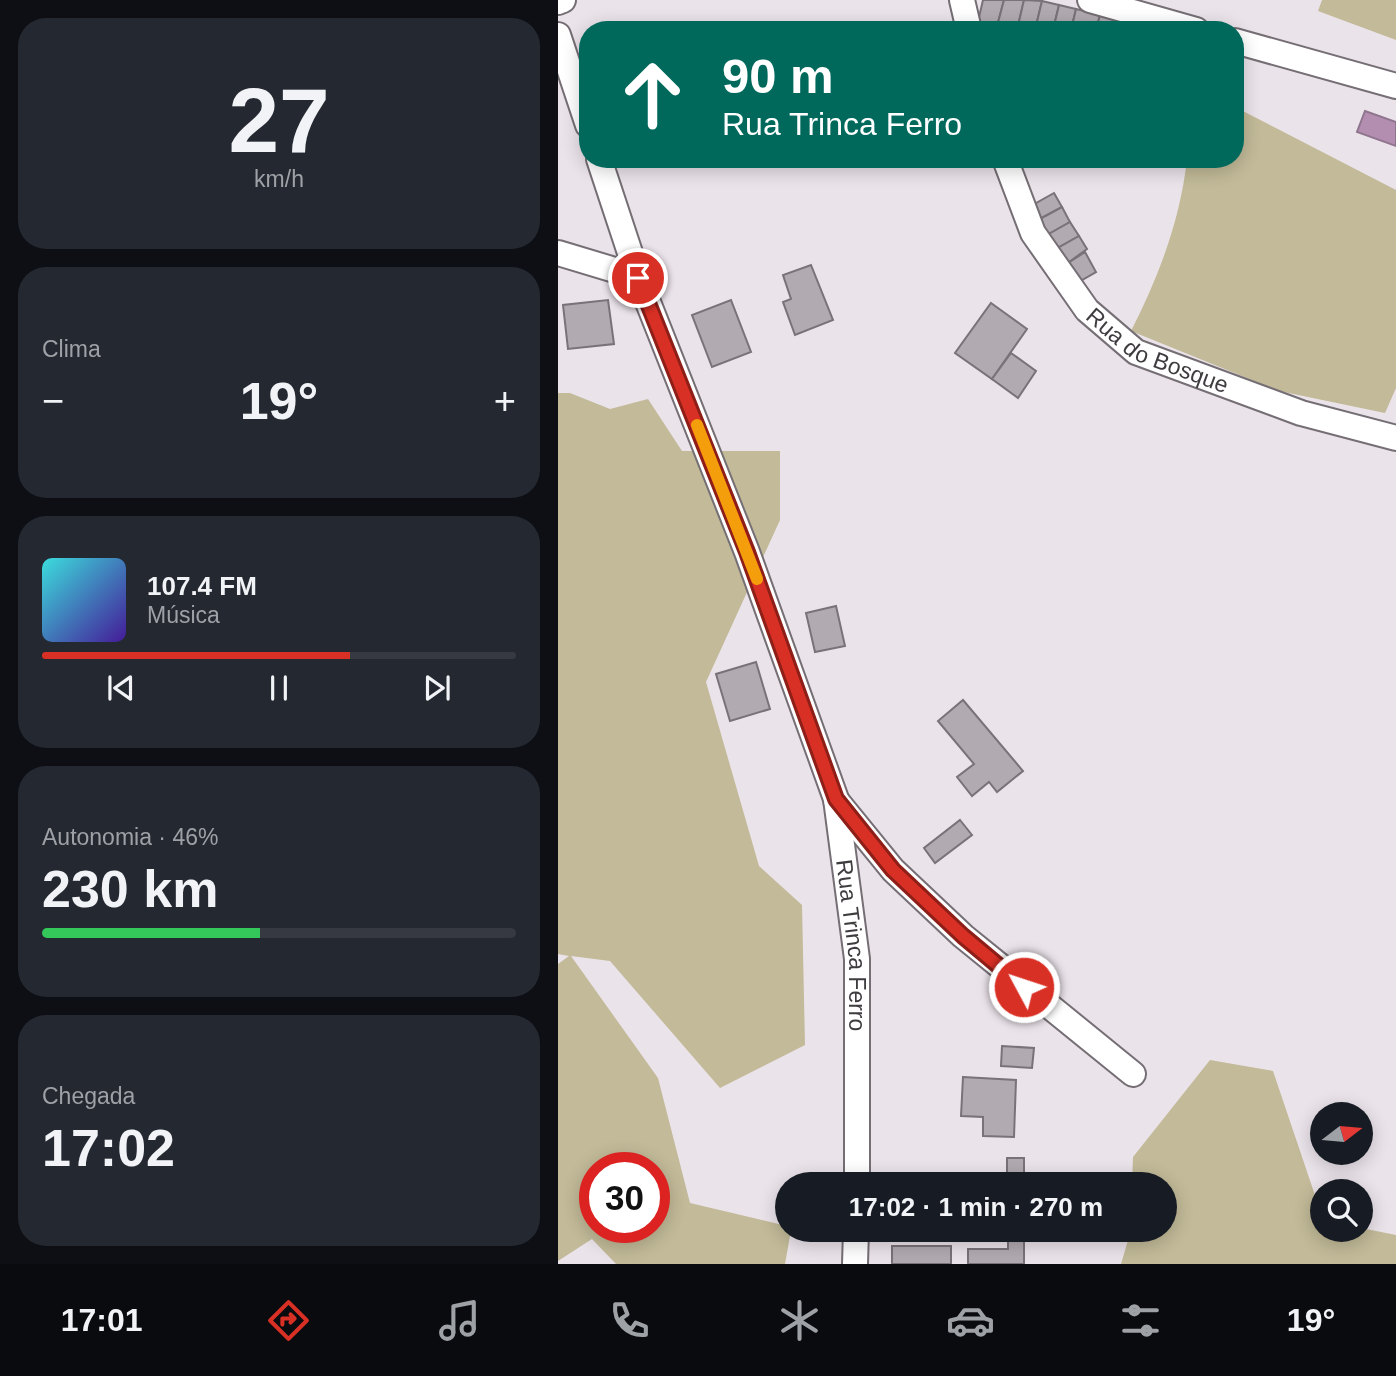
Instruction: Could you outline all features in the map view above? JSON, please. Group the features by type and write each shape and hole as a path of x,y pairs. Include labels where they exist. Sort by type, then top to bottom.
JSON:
{"street":[{"path":"558,2 563,0"},
{"path":"962,0 967,21"},
{"path":"1097,1 1165,21"},
{"path":"558,35 579,98"},
{"path":"1244,44 1396,86"},
{"name":"Rua Trinca Ferro","path":"602,168 638,278 747,552 836,799 857,959 857,1172"},
{"name":"Rua do Bosque","path":"1008,168 1033,233 1086,310 1136,352 1301,413 1396,438"},
{"path":"558,253 638,278"},
{"path":"836,799 893,870 963,936 1133,1074"},
{"path":"856,1242 856,1264"}],"shaded area":[{"path":"1322,0 1396,0 1396,40 1318,11"},
{"path":"1365,111 1396,122 1396,146 1357,132"},
{"path":"1244,112 1396,190 1396,388 1385,413 1279,391 1131,331 1167,248 1186,168 1244,168"},
{"path":"558,393 570,393 610,409 648,399 682,451 780,451 780,520 706,682 759,866 802,905 805,1045 720,1088 610,961 571,956 658,1078 690,1203 775,1223 775,1242 789,1242 785,1264 616,1264 596,1243 670,1243 670,1152 579,1152 579,1243 586,1243 558,1261 558,964 569,956 558,954"},
{"path":"1210,1060 1273,1071 1310,1181 1310,1242 1373,1242 1373,1230 1396,1235 1396,1264 1121,1264 1127,1242 1177,1242 1177,1172 1132,1172 1133,1157"}],"building":[{"path":"983,0 1004,0 998,21 978,21"},
{"path":"1004,0 1024,0 1019,21 998,21"},
{"path":"1024,0 1042,1 1037,21 1019,21"},
{"path":"1042,1 1059,5 1055,21 1037,21"},
{"path":"1059,5 1076,9 1073,21 1055,21"},
{"path":"1076,9 1100,15 1098,21 1073,21"},
{"path":"1100,15 1116,18 1115,21 1098,21"},
{"path":"1054,193 1062,207 1038,220 1031,206"},
{"path":"1062,207 1070,222 1047,235 1038,220"},
{"path":"1070,222 1079,236 1056,249 1047,235"},
{"path":"1079,236 1087,249 1065,265 1056,249"},
{"path":"1085,252 1096,272 1075,284 1065,265"},
{"path":"811,265 833,320 795,335 783,302 791,299 783,275"},
{"path":"608,300 614,344 568,349 563,305"},
{"path":"731,300 751,352 712,367 692,315"},
{"path":"991,303 1027,329 992,379 955,353"},
{"path":"1011,353 1036,371 1018,398 992,379"},
{"path":"836,606 845,646 815,652 806,613"},
{"path":"756,662 770,709 730,721 716,674"},
{"path":"963,700 1023,771 997,792 989,782 972,796 957,777 974,764 938,721"},
{"path":"960,820 972,835 935,863 924,848"},
{"path":"1002,1046 1034,1048 1032,1068 1001,1066"},
{"path":"963,1077 1016,1080 1014,1137 983,1136 983,1117 961,1116"},
{"path":"1007,1158 1024,1158 1024,1172 1007,1172"},
{"path":"1008,1242 1024,1242 1024,1264 968,1264 968,1249 1008,1249"},
{"path":"892,1246 951,1246 951,1264 892,1264"}],"slow traffic":[{"path":"697,425 757,579"}],"route":[{"path":"638,278 747,552 836,799 893,870 963,936 1024,987"}]}
